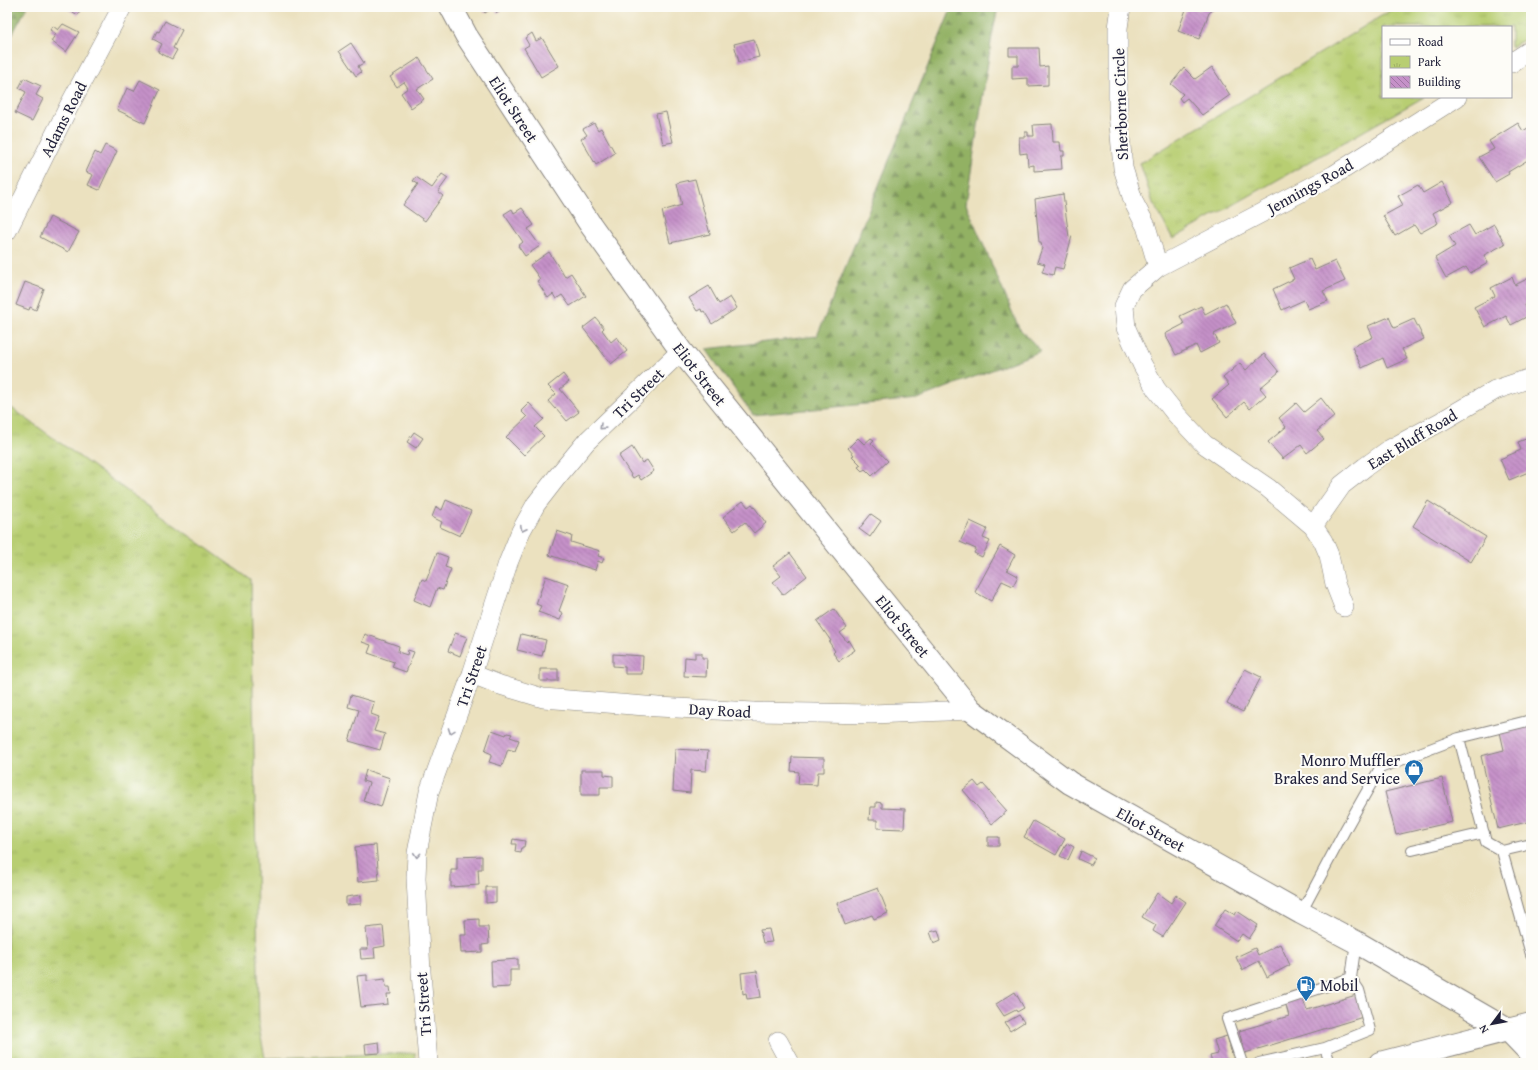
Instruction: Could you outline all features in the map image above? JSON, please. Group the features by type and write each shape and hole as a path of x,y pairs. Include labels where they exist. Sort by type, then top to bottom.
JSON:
{"street":[{"name":"Adams Road","path":"7,231 69,106 122,7"},
{"name":"Eliot Street","path":"451,7 466,35 587,220 680,351 971,710 1070,783 1301,913 1356,942 1508,1030 1531,1054"},
{"name":"Sherborne Circle","path":"1121,7 1118,28 1118,113 1123,168 1134,203 1146,226 1158,267"},
{"path":"1512,62 1531,50"},
{"name":"Jennings Road","path":"1344,607 1335,584 1329,554 1323,541 1313,526 1268,488 1204,444 1175,413 1156,389 1142,364 1126,328 1124,306 1132,290 1158,267 1334,175 1455,98"},
{"name":"Tri Street","path":"428,1063 416,878 417,853 429,792 472,674 508,563 521,532 536,504 586,442 680,351"},
{"name":"East Bluff Road","path":"1313,526 1342,485 1365,466 1390,449 1495,390 1531,378"},
{"name":"Day Road","path":"472,674 500,685 543,698 658,707 754,712 872,714 971,710"},
{"path":"1380,1063 1531,1024"},
{"path":"778,1041 790,1063"}],"lane":[{"path":"1301,913 1380,768 1458,738 1531,720"},
{"path":"1458,738 1486,842 1502,851 1531,844"},
{"path":"1412,850 1484,833"},
{"path":"1502,851 1531,954"},
{"path":"1259,1063 1325,1048 1370,1030 1359,990 1350,978 1356,942"},
{"path":"1242,1063 1227,1019 1350,978"},
{"path":"1325,1048 1330,1063"}],"green space":[{"path":"7,7 27,7 7,44"},
{"path":"952,7 998,7 992,36 966,204 1019,328 1041,351 917,399 753,415 706,349 817,336"},
{"path":"1396,7 1531,7 1531,36 1512,46 1512,26 1382,26 1382,98 1422,98 1173,239 1153,203 1140,163"},
{"path":"7,406 251,580 259,1027 265,1058 415,1053 415,1063 7,1063"}],"building":[{"path":"64,7 82,7 78,15"},
{"path":"484,7 494,7 485,13 483,10 486,9"},
{"path":"494,7 507,7 497,13"},
{"path":"1029,7 1048,7 1048,8 1029,9"},
{"path":"1187,7 1200,10 1201,7 1216,7 1209,13 1199,39 1178,31"},
{"path":"165,21 182,30 173,48 177,50 172,59 158,52 162,44 153,39"},
{"path":"63,24 79,32 66,52 51,41 56,34 50,30 53,26 58,30"},
{"path":"532,33 536,41 542,38 559,66 541,77 524,48 529,45 525,38"},
{"path":"754,39 759,57 739,62 734,44"},
{"path":"351,43 364,63 358,66 361,72 356,76 339,51"},
{"path":"1009,48 1039,48 1040,67 1048,66 1048,85 1028,86 1028,78 1012,79 1012,66 1018,66 1018,56 1009,56"},
{"path":"419,58 433,79 417,89 424,99 411,108 401,93 408,88 404,82 397,87 390,77"},
{"path":"1212,67 1230,95 1202,115 1187,98 1182,102 1179,98 1183,94 1171,84 1184,68 1195,79"},
{"path":"24,78 41,86 36,95 43,99 32,121 15,113 26,92 19,88"},
{"path":"140,80 160,90 145,123 117,110 127,88 134,91"},
{"path":"666,112 673,142 663,144 656,114"},
{"path":"594,123 598,130 601,128 615,153 596,165 581,139 587,135 583,129"},
{"path":"1518,123 1523,131 1531,126 1531,158 1495,182 1479,157 1494,149 1489,141"},
{"path":"1052,124 1053,142 1060,142 1061,151 1064,151 1064,156 1061,156 1062,169 1034,171 1034,165 1028,166 1027,153 1020,154 1019,137 1025,137 1025,132 1028,132 1028,136 1034,136 1033,125"},
{"path":"105,145 117,151 99,190 88,185 93,175 86,172 95,152 100,155"},
{"path":"442,174 448,178 438,192 443,196 425,221 403,205 418,184 413,181 416,177 432,188"},
{"path":"695,179 710,234 670,243 662,211 682,205 677,183"},
{"path":"1442,182 1453,202 1433,213 1438,223 1420,233 1414,225 1395,236 1383,216 1403,205 1398,196 1418,185 1423,193"},
{"path":"1063,194 1069,237 1072,236 1063,269 1055,267 1053,275 1042,272 1045,264 1037,262 1042,248 1041,242 1039,242 1035,199"},
{"path":"522,208 534,225 528,229 540,246 525,256 518,246 523,242 504,214 512,209 514,213"},
{"path":"50,217 79,232 68,252 40,237"},
{"path":"1494,224 1505,244 1484,255 1488,263 1470,273 1466,267 1446,278 1435,258 1455,246 1449,236 1469,225 1475,235"},
{"path":"549,252 565,277 571,273 586,296 570,306 562,295 556,299 553,294 548,298 537,281 540,279 530,265"},
{"path":"1310,259 1315,270 1335,261 1345,281 1323,291 1328,301 1308,309 1304,300 1282,310 1273,289 1294,279 1289,268"},
{"path":"1512,277 1515,285 1531,277 1531,302 1525,305 1530,315 1511,325 1506,316 1485,327 1474,307 1495,296 1491,288"},
{"path":"25,282 44,289 36,310 30,307 29,310 16,305"},
{"path":"709,286 719,304 730,297 737,308 712,324 704,311 702,312 701,309 697,311 689,298"},
{"path":"1226,303 1236,323 1214,334 1219,343 1200,353 1196,345 1176,355 1165,334 1184,324 1180,316 1201,306 1205,314"},
{"path":"1389,317 1394,328 1414,319 1424,339 1402,349 1407,359 1387,368 1383,358 1362,368 1352,347 1373,337 1368,326"},
{"path":"596,318 604,328 602,330 611,342 617,337 627,351 611,364 583,328"},
{"path":"1264,354 1279,372 1260,388 1266,395 1250,409 1244,402 1227,417 1212,399 1229,385 1223,378 1240,363 1246,370"},
{"path":"563,374 569,382 560,389 579,412 567,421 548,401 556,394 548,386"},
{"path":"1321,398 1335,416 1317,431 1324,439 1307,453 1301,445 1283,459 1268,442 1286,427 1279,418 1296,403 1304,412"},
{"path":"529,403 544,419 535,427 544,436 524,455 506,437 527,417 521,411"},
{"path":"414,432 423,438 416,448 407,442"},
{"path":"1531,437 1531,471 1509,480 1500,459 1521,450 1518,442"},
{"path":"858,438 864,444 871,438 874,440 871,443 888,461 872,476 865,469 862,471 858,467 861,465 852,456 854,455 848,448"},
{"path":"632,447 642,463 647,460 654,471 641,480 638,475 633,478 619,456"},
{"path":"446,500 471,511 460,536 440,527 442,522 432,517 436,507 442,510"},
{"path":"743,501 748,507 752,504 766,523 754,533 745,522 734,531 723,517"},
{"path":"1428,501 1486,537 1471,562 1413,526"},
{"path":"871,514 881,521 870,537 859,529"},
{"path":"970,521 987,529 983,538 990,541 982,557 974,553 976,549 960,542"},
{"path":"557,531 572,536 571,542 600,551 598,556 604,558 602,563 598,561 595,570 549,555"},
{"path":"1000,546 1015,555 1007,570 1018,576 1013,586 1002,581 991,601 975,592"},
{"path":"437,553 448,557 445,567 451,569 443,590 437,588 430,607 414,600 422,579 426,581"},
{"path":"790,553 807,576 783,595 773,582 781,576 773,566"},
{"path":"546,576 569,584 559,611 563,613 560,620 538,612 541,606 536,604"},
{"path":"834,609 847,628 840,633 847,642 849,640 855,650 839,661 833,653 835,651 829,642 831,641 817,621"},
{"path":"455,633 467,637 460,656 448,651"},
{"path":"365,634 399,646 398,652 407,655 408,650 414,652 406,672 392,667 394,662 368,653 371,645 362,642"},
{"path":"521,634 546,640 542,656 517,650"},
{"path":"695,653 702,653 702,658 707,658 706,677 684,676 685,657 695,658"},
{"path":"613,654 643,656 642,674 625,674 625,667 613,666"},
{"path":"540,669 558,669 558,681 540,681"},
{"path":"1245,669 1261,677 1243,712 1227,704"},
{"path":"351,695 374,702 371,714 379,717 374,731 385,734 380,750 349,741 359,710 348,707"},
{"path":"1531,725 1531,821 1498,829 1481,756 1504,750 1500,732"},
{"path":"492,730 506,735 507,733 512,734 510,737 519,740 515,751 508,749 502,766 489,762 492,754 485,751"},
{"path":"675,749 708,751 706,771 691,770 690,793 673,791"},
{"path":"792,757 824,758 824,772 818,772 817,785 798,784 799,772 791,771"},
{"path":"366,770 390,778 381,807 363,801 369,783 363,781"},
{"path":"581,770 604,770 604,775 613,776 613,787 600,787 600,795 581,795"},
{"path":"1442,778 1452,822 1396,835 1385,792"},
{"path":"974,781 979,787 983,784 1007,811 992,824 963,790"},
{"path":"876,802 882,803 882,808 905,809 904,829 877,828 877,820 869,820 870,807 876,807"},
{"path":"1033,821 1065,839 1056,855 1024,837"},
{"path":"988,837 999,837 999,846 988,846"},
{"path":"513,839 525,841 521,853 515,852 516,844 512,844"},
{"path":"1067,843 1074,847 1068,860 1060,856"},
{"path":"376,845 379,880 358,882 355,847"},
{"path":"1081,851 1095,858 1091,865 1078,859"},
{"path":"482,856 482,869 478,869 479,885 451,887 451,870 457,870 457,857"},
{"path":"486,887 496,887 496,902 486,903"},
{"path":"878,888 888,913 874,919 872,915 845,925 837,903"},
{"path":"1157,893 1171,903 1176,895 1186,902 1163,937 1153,931 1156,925 1142,917"},
{"path":"361,895 361,904 346,905 346,897"},
{"path":"1225,909 1235,915 1237,911 1258,925 1249,939 1242,934 1237,941 1214,926"},
{"path":"479,919 479,927 488,927 489,944 482,945 482,952 461,953 460,935 466,935 465,920"},
{"path":"383,926 385,946 374,948 375,958 361,959 360,949 368,949 366,928"},
{"path":"769,929 772,942 763,943 760,930"},
{"path":"938,930 941,940 934,943 930,932"},
{"path":"1280,944 1290,965 1267,977 1259,961 1242,970 1236,957 1255,948 1258,955"},
{"path":"518,959 518,970 510,970 510,987 492,988 491,961"},
{"path":"757,971 761,997 747,999 746,993 743,994 741,973"},
{"path":"367,975 367,981 385,979 386,987 390,987 391,994 387,994 388,1004 361,1007 357,976"},
{"path":"1015,992 1024,1008 1004,1016 996,1004"},
{"path":"1356,995 1363,1017 1245,1053 1239,1031 1289,1016 1285,1002 1302,997 1307,1010"},
{"path":"1019,1015 1024,1022 1010,1031 1005,1023"},
{"path":"1227,1036 1234,1062 1212,1063 1210,1056 1218,1054 1214,1040"},
{"path":"379,1042 380,1053 366,1054 365,1044"}],"place":[{"name":"Monro Muffler Brakes and Service","path":"1414,786"},
{"name":"Mobil","path":"1306,1002"}]}
